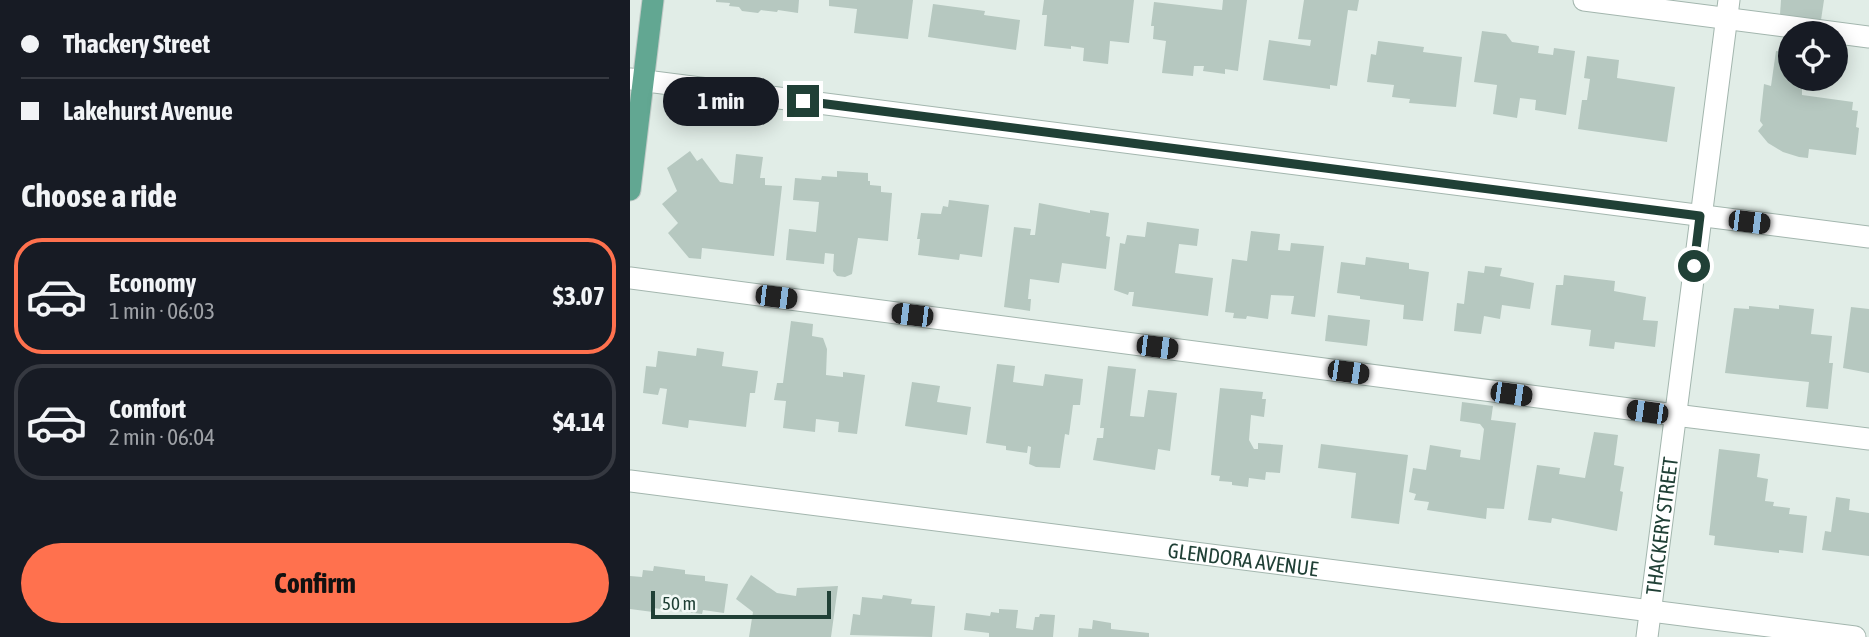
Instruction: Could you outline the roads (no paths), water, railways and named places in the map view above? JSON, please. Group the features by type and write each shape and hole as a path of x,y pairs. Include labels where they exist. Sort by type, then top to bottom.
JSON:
{"main road":[{"path":"630,190 636,80 653,0"}],"street":[{"path":"1584,0 1728,9 1869,37"},
{"name":"THACKERY STREET","path":"1647,637 1728,9"},
{"path":"636,80 1869,237"},
{"path":"630,278 1869,439"},
{"name":"GLENDORA AVENUE","path":"630,481 1855,637"}]}
